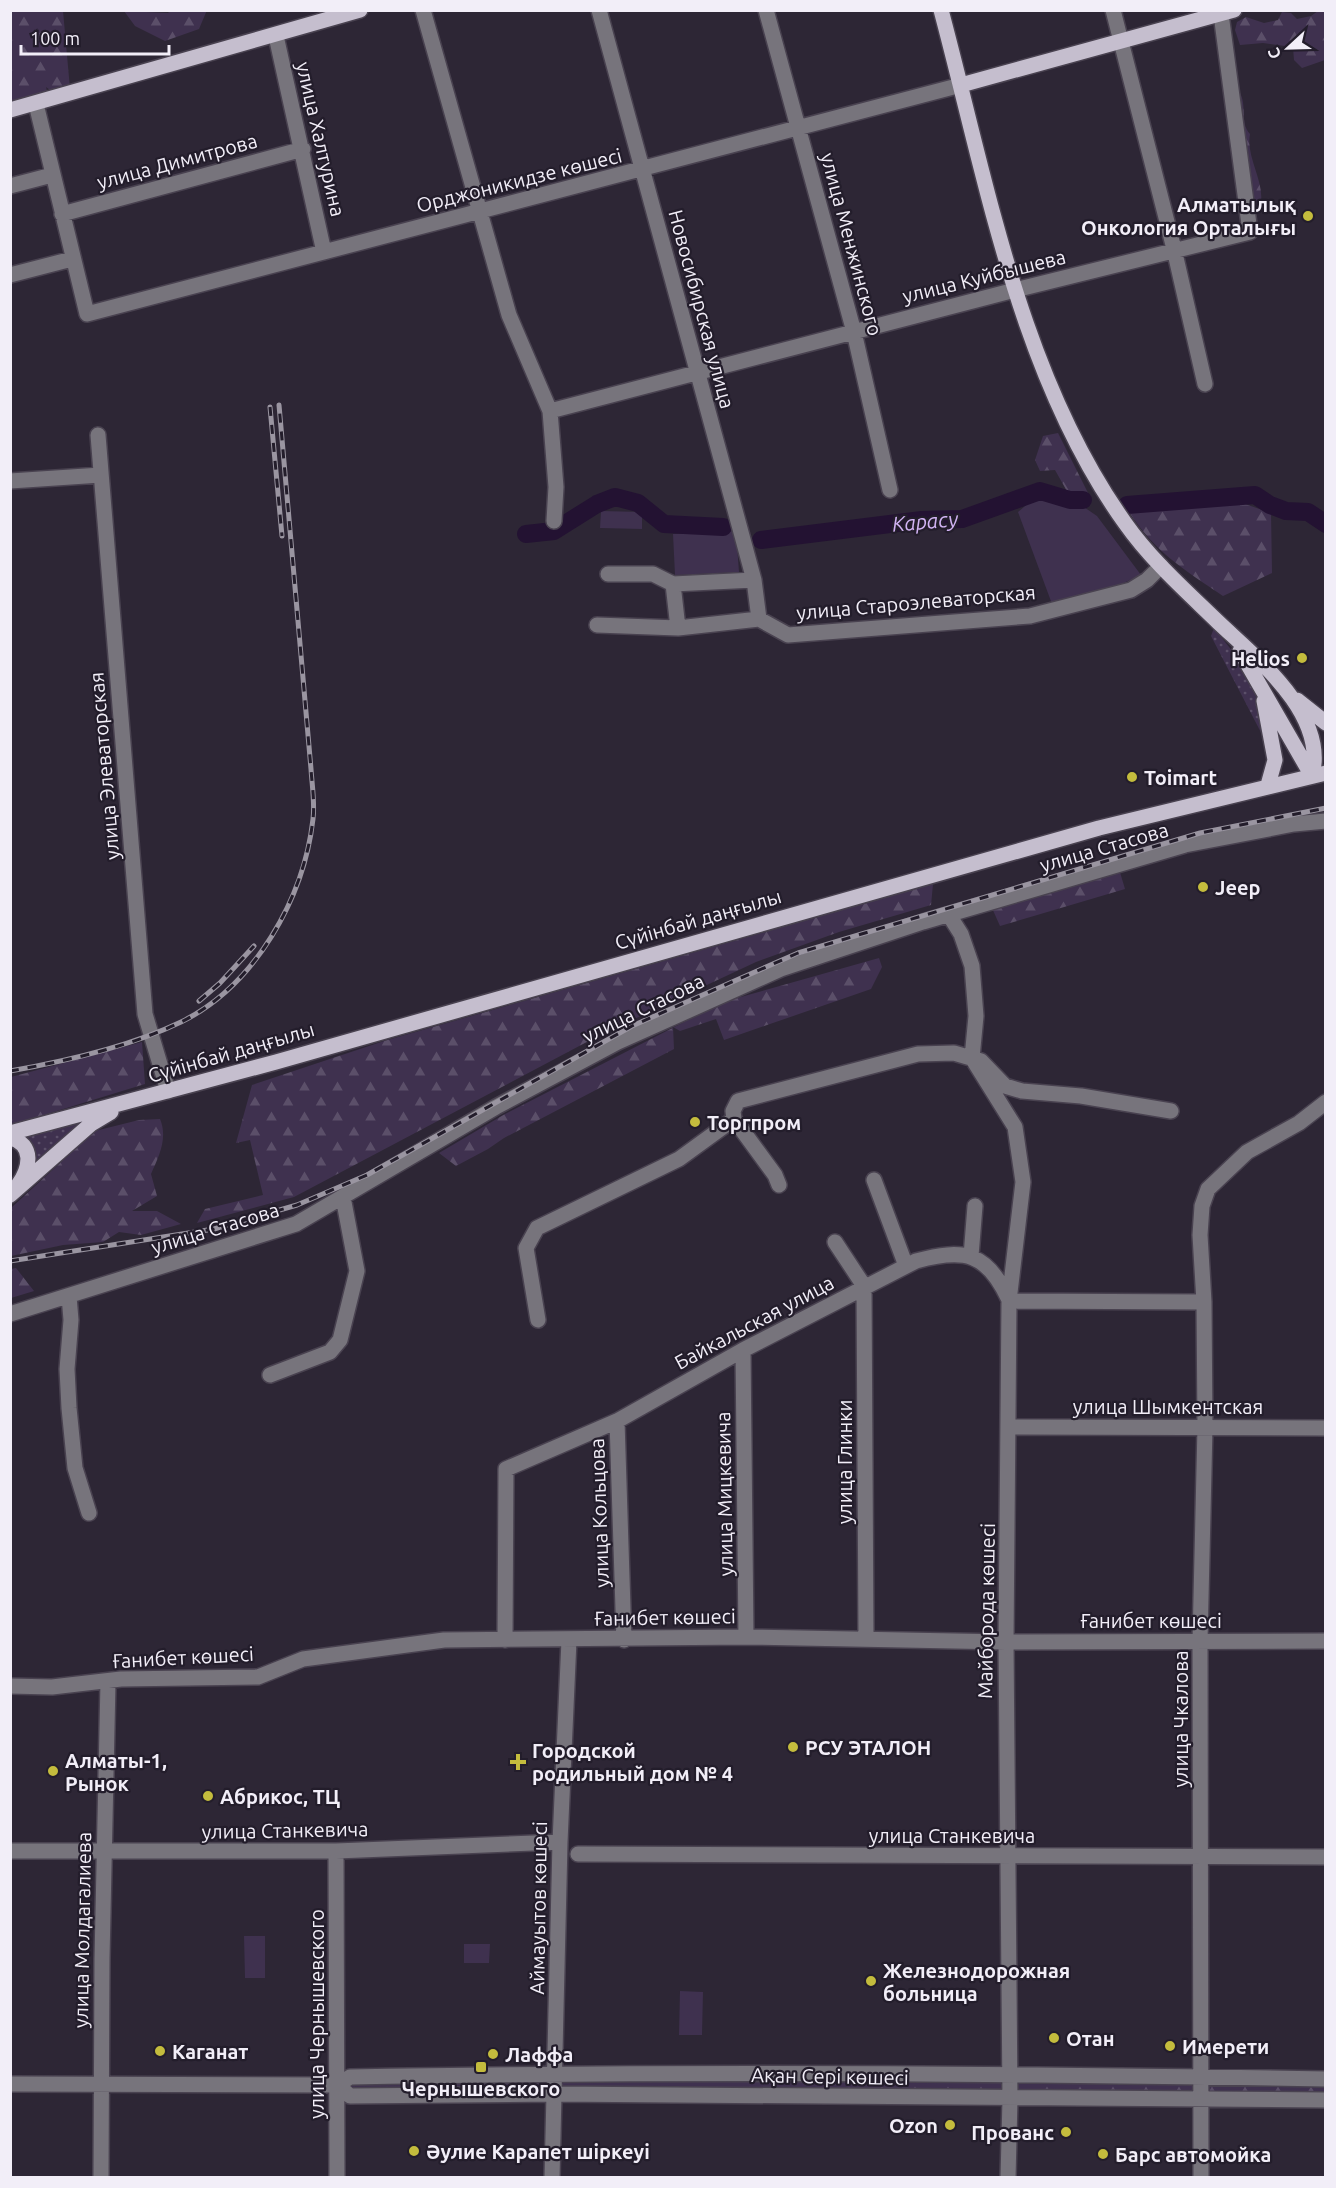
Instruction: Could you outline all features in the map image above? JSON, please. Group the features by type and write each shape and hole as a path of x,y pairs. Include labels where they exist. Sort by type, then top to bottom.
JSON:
{"main road":[{"path":"10,111 360,10"},
{"path":"941,10 1015,290 1046,378 1075,439 1125,523 1161,566 1282,685 1326,723"},
{"path":"961,85 1228,12"},
{"path":"1228,631 1321,774"},
{"path":"1252,670 1268,717 1275,760 1268,785"},
{"path":"1282,685 1303,717 1314,744 1316,762 1321,774"},
{"name":"Сүйінбай даңғылы","path":"10,1133 168,1091 1099,828 1268,785 1321,774"},
{"name":"Сүйінбай даңғылы","path":"10,1195 43,1169 91,1124 141,1098"},
{"path":"10,1138 20,1141 28,1152 27,1171 16,1182 10,1195"},
{"path":"16,1182 43,1169"}],"street":[{"path":"423,10 509,315 550,411 556,487 554,521"},
{"name":"Новосибирская улица","path":"599,10 754,580 759,619"},
{"name":"улица Менжинского","path":"766,10 854,332 890,490"},
{"path":"1113,10 1174,249 1205,384"},
{"name":"улица Куйбышева","path":"550,411 1174,249 1250,232 1228,12"},
{"name":"улица Халтурина","path":"276,36 303,149 324,252"},
{"name":"Орджоникидзе көшесі","path":"72,259 87,314 961,85"},
{"path":"10,275 72,259 36,104"},
{"name":"улица Димитрова","path":"62,214 303,149"},
{"path":"10,186 52,175"},
{"name":"улица Элеваторская","path":"98,435 145,1014 168,1091"},
{"path":"10,481 101,475"},
{"name":"улица Староэлеваторская","path":"759,619 788,635 1030,616 1131,590 1147,580 1161,566"},
{"path":"608,574 653,574 673,584 754,580"},
{"path":"673,584 678,628"},
{"path":"597,626 678,628 759,619"},
{"name":"улица Стасова","path":"10,1314 296,1224 496,1107 685,1010 791,965 1185,845 1294,824 1326,821"},
{"path":"949,915 961,934 972,966 976,1016 972,1058"},
{"path":"779,1185 775,1175 734,1119 733,1111 738,1101 906,1057 954,1053 981,1061 1005,1086 1022,1091 1081,1096 1171,1111"},
{"name":"Майборода көшесі","path":"972,1058 1015,1127 1023,1182 1009,1301 1010,1427 1006,1642 1006,1856 1010,2074 1008,2178"},
{"name":"улица Чкалова","path":"1201,2178 1200,1641 1205,1427 1204,1302 1200,1235 1202,1206 1208,1189 1247,1152 1299,1122 1326,1102"},
{"path":"538,1320 526,1248 537,1228 679,1159 734,1119"},
{"path":"874,1180 906,1266"},
{"path":"270,1375 330,1352 340,1340 357,1271 343,1197"},
{"path":"975,1206 971,1256 1000,1282 1009,1301 1204,1302"},
{"path":"835,1242 864,1286"},
{"name":"Байкальская улица","path":"505,1640 506,1469 617,1421 743,1350 906,1266 941,1254 959,1253 971,1256"},
{"name":"улица Глинки","path":"864,1286 866,1638"},
{"path":"69,1296 71,1320 67,1369 69,1408 75,1468 89,1513"},
{"name":"улица Мицкевича","path":"743,1350 746,1637"},
{"name":"улица Кольцова","path":"617,1421 624,1640"},
{"name":"улица Шымкентская","path":"1010,1427 1326,1428"},
{"name":"Ғанибет көшесі","path":"10,1686 52,1687 121,1679 258,1677 303,1659 444,1640 746,1637 1006,1642 1326,1641"},
{"name":"Аймауытов көшесі","path":"552,2178 560,1842 569,1640"},
{"name":"улица Молдагалиева","path":"101,2178 108,1682"},
{"name":"улица Станкевича","path":"10,1851 336,1851 560,1842"},
{"name":"улица Чернышевского","path":"336,1851 337,2178"},
{"name":"улица Станкевича","path":"578,1854 1326,1857"},
{"name":"Ақан Сері көшесі","path":"10,2084 338,2085 350,2077 556,2073 1010,2074 1326,2079"},
{"name":"Ақан Сері көшесі","path":"338,2085 350,2096 555,2094 1201,2101 1326,2100"}],"green space":[{"path":"207,10 199,29 165,41 135,26 124,11 168,13 170,11"},
{"path":"11,11 63,11 70,89 54,93 46,87 48,95 11,104"},
{"path":"1318,11 1326,11 1325,60 1302,68 1294,60 1293,47 1263,43 1240,45 1235,30 1237,22 1246,17 1264,23 1278,20 1282,12 1291,13 1297,19 1311,16"},
{"path":"1239,91 1261,193 1258,212 1253,208 1234,95"},
{"path":"1058,433 1088,493 1068,493 1055,470 1040,471 1035,460 1043,436"},
{"path":"1038,495 1081,505 1097,516 1141,575 1102,593 1052,604 1018,512"},
{"path":"1245,504 1271,513 1272,573 1223,596 1160,549 1149,539 1129,512"},
{"path":"601,511 642,512 642,529 600,528"},
{"path":"736,531 739,572 675,575 673,534"},
{"path":"1214,628 1248,671 1261,702 1269,748 1211,636"},
{"path":"1119,869 1125,889 1000,926 992,908"},
{"path":"933,884 931,905 839,932 756,962 600,1035 294,1197 197,1223 205,1209 263,1195 250,1140 236,1143 252,1085 384,1041"},
{"path":"879,958 882,967 871,989 724,1040 716,1019 680,1031 674,1027 723,1002"},
{"path":"673,1028 674,1049 504,1138 488,1149 456,1166 439,1153 505,1114"},
{"path":"142,1042 145,1084 11,1125 11,1077"},
{"path":"92,1115 36,1161 35,1149 29,1138 17,1135"},
{"path":"160,1119 163,1140 151,1174 157,1196 132,1211 157,1211 181,1224 141,1235 119,1232 103,1242 63,1245 11,1256 11,1208 95,1131 139,1120"},
{"path":"16,1268 34,1291 11,1298 11,1269"},
{"path":"244,1936 265,1936 265,1978 245,1978"},
{"path":"464,1944 490,1944 489,1963 464,1963"},
{"path":"680,1991 703,1992 702,2035 679,2035"},
{"path":"551,2077 549,2089 353,2091 346,2084"},
{"path":"561,2077 1001,2079 1001,2096 560,2090"},
{"path":"1015,2080 1193,2081 1194,2097 1015,2095"},
{"path":"1206,2083 1325,2084 1325,2097 1206,2096"}],"waterway":[{"name":"Карасу","path":"761,540 922,520 962,519 1040,491 1070,500 1083,500"},
{"name":"Карасу","path":"1127,505 1255,495 1270,505 1286,511 1308,512 1326,524"},
{"path":"526,534 554,531 597,504 615,497 638,503 664,524 723,527"}],"railway":[{"path":"10,1071 75,1058 119,1046 161,1031 208,1006 232,986 253,963 287,908 299,879 308,849 314,800 279,405"},
{"path":"270,407 282,536"},
{"path":"10,1261 214,1229 297,1205 367,1175 632,1026 798,953 1200,833 1326,808"},
{"path":"199,1001 220,983 254,946"}],"place":[{"name":"Алматылық Онкология Орталығы","path":"1308,216"},
{"name":"Helios","path":"1302,658"},
{"name":"Toimart","path":"1132,777"},
{"name":"Jeep","path":"1203,887"},
{"name":"Торгпром","path":"695,1122"},
{"name":"РСУ ЭТАЛОН","path":"793,1747"},
{"name":"Городской родильный дом № 4","path":"518,1762"},
{"name":"Алматы-1, Рынок","path":"53,1771"},
{"name":"Абрикос, ТЦ","path":"208,1796"},
{"name":"Железнодорожная больница","path":"871,1981"},
{"name":"Отан","path":"1054,2038"},
{"name":"Имерети","path":"1170,2046"},
{"name":"Каганат","path":"160,2051"},
{"name":"Лаффа","path":"493,2054"},
{"name":"Чернышевского","path":"481,2067"},
{"name":"Ozon","path":"950,2125"},
{"name":"Прованс","path":"1066,2132"},
{"name":"Әулие Карапет шіркеуі","path":"414,2151"},
{"name":"Барс автомойка","path":"1103,2154"}]}
